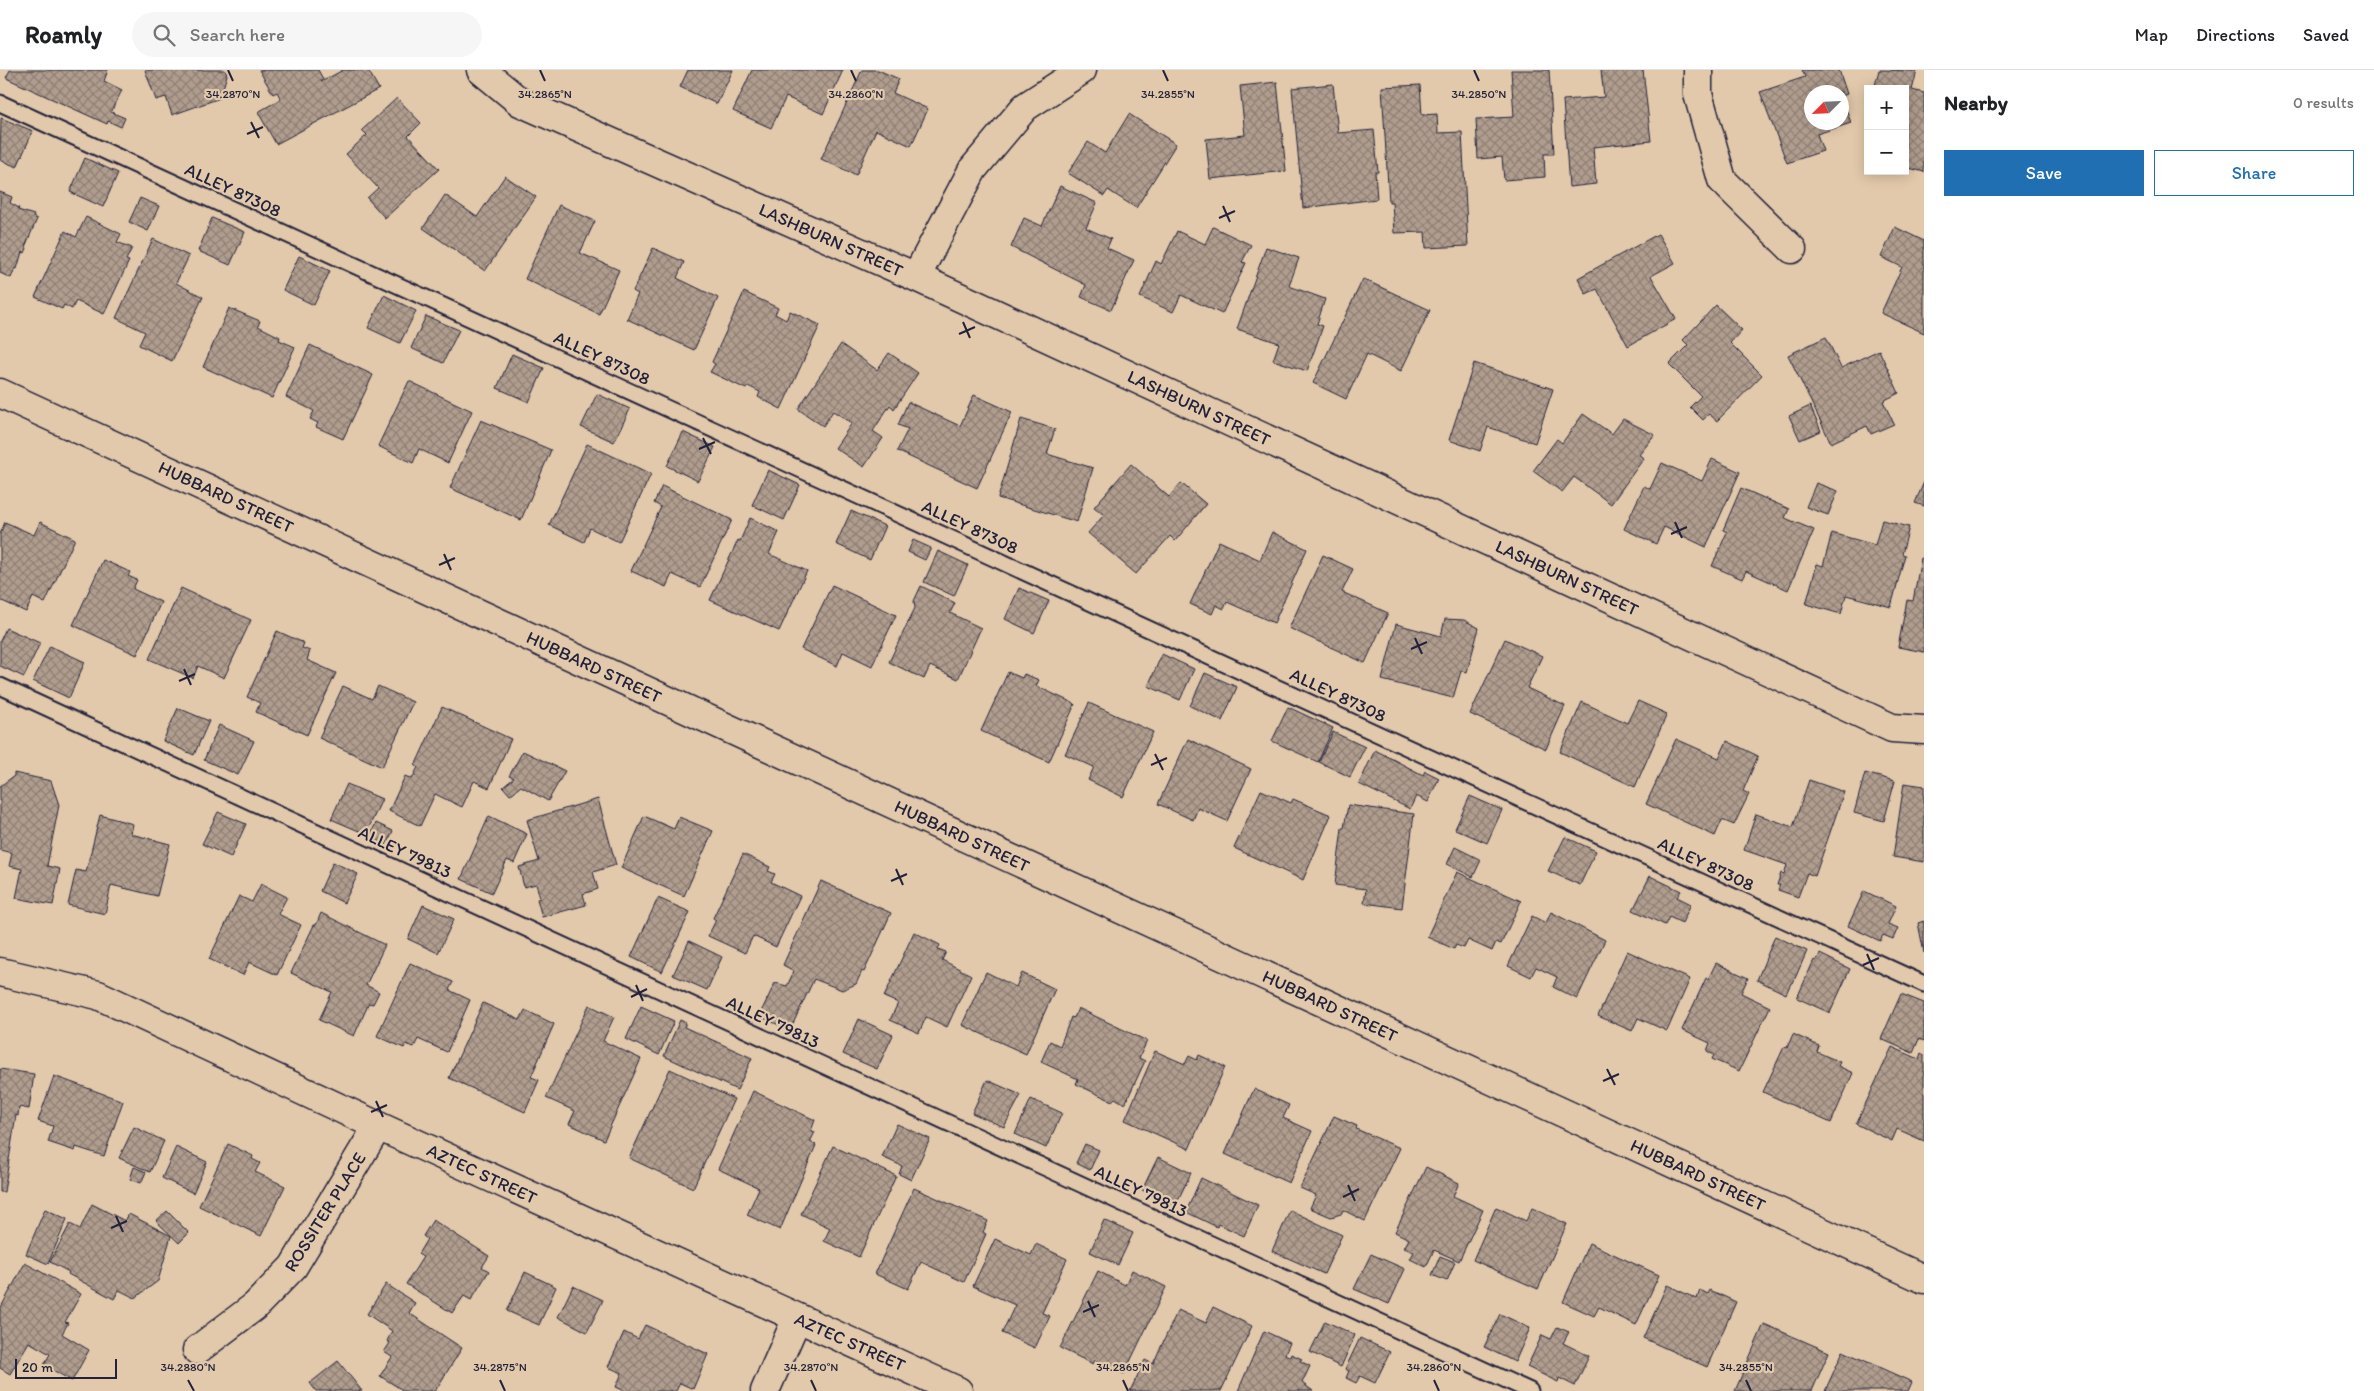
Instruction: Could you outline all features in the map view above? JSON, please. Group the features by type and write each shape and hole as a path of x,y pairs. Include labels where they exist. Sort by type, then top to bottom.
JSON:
{"street":[{"name":"LASHBURN STREET","path":"481,70 520,102 916,277 1892,728 1924,730"},
{"path":"916,277 973,169 1025,107 1082,70"},
{"path":"1698,70 1698,94 1722,180 1792,249"},
{"name":"HUBBARD STREET","path":"0,393 1924,1280"},
{"name":"AZTEC STREET","path":"0,972 98,995 378,1126 958,1391"},
{"name":"ROSSITER PLACE","path":"197,1350 255,1306 293,1267 378,1126"},
{"path":"765,1391 797,1318"}],"lane":[{"name":"ALLEY 87308","path":"0,103 1924,984"},
{"name":"ALLEY 79813","path":"0,686 1530,1391"}],"building":[{"path":"10,70 108,70 104,81 122,90 111,112 125,118 121,127 108,121 107,124 6,78"},
{"path":"145,70 225,70 227,75 220,98 172,115 166,97 156,100"},
{"path":"259,70 318,70 323,79 321,82 343,70 368,70 379,89 276,144 258,112 281,99 277,92 273,94"},
{"path":"688,70 733,70 717,104 680,87"},
{"path":"752,70 843,70 823,114 786,97 771,128 733,111"},
{"path":"862,70 878,70 899,79 893,93 928,109 911,146 876,130 856,175 821,159"},
{"path":"1511,70 1549,70 1554,154 1544,154 1545,177 1504,180 1502,157 1478,159 1476,119 1514,117"},
{"path":"1601,70 1643,70 1651,141 1593,147 1596,184 1569,187 1563,100 1604,97"},
{"path":"1802,70 1839,70 1844,85 1804,85 1804,130 1829,130 1817,134 1823,151 1787,163 1760,92 1805,77"},
{"path":"1879,70 1917,71 1912,90 1924,93 1924,172 1909,168 1909,85 1875,85"},
{"path":"1277,82 1286,171 1210,179 1206,139 1245,135 1240,86"},
{"path":"1333,84 1338,133 1374,130 1378,172 1375,172 1377,199 1303,208 1292,88"},
{"path":"1420,85 1422,115 1437,114 1438,133 1462,132 1468,246 1426,248 1425,232 1394,233 1392,202 1389,202 1382,87"},
{"path":"397,98 421,123 408,136 439,169 385,218 367,198 378,188 346,154 367,135 362,130"},
{"path":"1129,114 1176,144 1136,208 1108,190 1104,196 1068,173 1088,142 1105,153"},
{"path":"1,118 33,131 17,167 0,160"},
{"path":"85,158 118,173 103,207 70,192"},
{"path":"505,176 536,197 485,271 423,228 445,195 477,217"},
{"path":"1060,186 1097,203 1086,228 1111,239 1107,248 1134,260 1111,310 1081,297 1086,285 1011,247 1024,218 1042,226"},
{"path":"0,192 12,197 10,203 19,208 18,210 34,215 33,217 37,219 25,247 27,248 25,253 22,252 17,269 15,268 11,278 0,273"},
{"path":"140,198 159,206 148,231 129,222"},
{"path":"559,205 595,221 580,253 619,270 599,314 525,279"},
{"path":"86,217 121,234 117,242 132,248 126,260 129,261 104,314 76,301 72,309 64,305 62,309 35,297 65,231 76,237"},
{"path":"212,218 245,232 230,265 198,251"},
{"path":"1213,227 1251,245 1242,262 1246,263 1222,314 1181,295 1173,312 1140,297 1156,261 1161,264 1177,231 1205,244"},
{"path":"1895,227 1924,241 1924,333 1881,313 1902,267 1881,257"},
{"path":"1658,234 1675,263 1651,276 1676,319 1628,346 1597,289 1586,294 1578,278"},
{"path":"153,239 189,256 176,283 203,297 172,361 139,345 145,332 116,318"},
{"path":"1266,247 1299,258 1289,286 1325,299 1317,324 1323,326 1307,371 1273,360 1279,343 1237,329"},
{"path":"653,248 684,262 677,278 718,298 694,350 627,319 638,294 633,291"},
{"path":"299,256 330,271 314,305 283,290"},
{"path":"1363,279 1430,310 1401,371 1367,354 1346,399 1313,383"},
{"path":"744,292 778,308 775,314 786,320 790,311 820,325 781,409 758,397 760,392 748,386 746,389 710,372 715,364 712,362"},
{"path":"384,295 416,311 400,343 368,328"},
{"path":"1716,305 1742,330 1730,343 1762,375 1717,421 1709,414 1703,420 1690,407 1701,396 1669,364 1688,345 1683,340"},
{"path":"229,308 260,321 258,326 280,337 279,340 295,347 272,398 203,367"},
{"path":"426,316 459,330 443,363 411,348"},
{"path":"1826,337 1841,368 1879,350 1899,393 1883,401 1894,424 1871,434 1867,426 1831,443 1788,355"},
{"path":"841,344 877,370 889,353 918,373 894,409 890,405 873,431 883,438 864,467 835,448 852,423 833,411 823,426 798,409"},
{"path":"310,345 373,375 343,439 316,427 318,423 310,419 314,411 286,397"},
{"path":"512,354 544,368 529,402 497,388"},
{"path":"1474,363 1553,389 1535,443 1488,427 1480,451 1449,440"},
{"path":"409,381 472,411 448,463 419,449 413,463 378,446"},
{"path":"597,394 630,409 614,442 581,427"},
{"path":"974,395 1012,412 977,488 897,451 908,429 898,425 908,402 960,426"},
{"path":"1810,406 1821,431 1800,440 1789,416"},
{"path":"1583,414 1612,434 1623,419 1655,435 1639,455 1644,458 1611,504 1574,477 1562,492 1533,471 1557,439 1562,443"},
{"path":"1021,419 1055,429 1047,454 1093,468 1077,522 998,498"},
{"path":"481,420 551,450 521,520 450,488"},
{"path":"683,432 715,447 698,481 667,466"},
{"path":"587,444 651,474 619,542 590,528 584,542 549,525"},
{"path":"1712,459 1740,472 1706,547 1664,527 1656,544 1624,529 1644,486 1650,489 1662,463 1702,481"},
{"path":"1131,464 1169,497 1181,483 1206,504 1175,541 1170,536 1136,574 1088,533 1104,515 1094,507"},
{"path":"768,470 800,485 784,520 752,505"},
{"path":"1924,482 1924,506 1915,503"},
{"path":"1816,483 1838,491 1828,515 1806,507"},
{"path":"662,486 732,520 700,587 672,574 666,587 631,571 661,507 654,503"},
{"path":"1741,488 1789,509 1785,518 1814,530 1788,590 1746,571 1742,579 1712,566 1727,532 1723,530"},
{"path":"851,511 885,526 870,560 836,544"},
{"path":"750,518 779,532 769,554 807,571 779,631 710,600"},
{"path":"1882,520 1909,527 1902,554 1905,555 1891,607 1846,595 1841,614 1806,604 1817,564 1823,566 1832,533 1875,545"},
{"path":"5,522 34,535 40,522 75,539 45,603 33,597 26,612 0,600 0,534"},
{"path":"1272,532 1307,549 1274,623 1227,602 1224,609 1216,605 1212,614 1190,604 1219,541 1260,560"},
{"path":"913,540 931,548 925,560 908,552"},
{"path":"938,551 968,565 954,596 924,582"},
{"path":"1323,555 1353,569 1342,592 1388,613 1365,663 1289,628"},
{"path":"1921,558 1924,559 1924,652 1898,647 1907,600 1913,601"},
{"path":"103,560 130,572 128,576 137,580 133,589 161,602 137,655 73,625"},
{"path":"832,585 896,615 872,666 843,652 837,666 801,649"},
{"path":"921,586 955,603 950,613 981,628 958,679 930,666 924,679 889,662 915,608 914,601"},
{"path":"181,588 251,620 224,678 198,666 193,678 149,659"},
{"path":"1019,588 1049,601 1034,633 1005,619"},
{"path":"1445,619 1464,620 1479,628 1467,672 1461,671 1453,698 1382,680 1396,624 1441,636"},
{"path":"6,628 40,643 24,677 0,666 0,641"},
{"path":"277,631 304,643 302,648 310,651 307,660 336,673 307,735 256,712 260,703 247,697"},
{"path":"1505,639 1542,656 1527,688 1565,706 1546,749 1470,714"},
{"path":"50,646 85,662 69,698 33,681"},
{"path":"1162,654 1194,669 1180,700 1148,686"},
{"path":"1008,672 1022,678 1024,674 1039,680 1036,686 1075,704 1049,762 981,731"},
{"path":"1205,673 1237,687 1222,721 1190,706"},
{"path":"343,686 372,699 378,686 413,702 382,767 319,738"},
{"path":"1638,701 1667,714 1635,787 1560,752 1582,702 1627,723"},
{"path":"1089,703 1153,732 1123,797 1088,780 1094,767 1065,754"},
{"path":"442,707 511,739 489,788 474,781 462,807 435,794 420,826 389,811 405,776 412,779 418,767 415,766"},
{"path":"1288,707 1333,728 1318,762 1272,741"},
{"path":"178,708 209,721 194,755 163,741"},
{"path":"219,725 254,741 238,775 204,760"},
{"path":"1333,732 1365,747 1350,777 1319,762"},
{"path":"1188,739 1251,769 1227,821 1198,808 1193,820 1158,804"},
{"path":"1676,739 1719,758 1727,741 1758,756 1743,791 1749,794 1734,825 1722,820 1715,836 1646,804"},
{"path":"1375,750 1423,775 1425,771 1439,778 1428,802 1416,796 1410,809 1359,784"},
{"path":"523,751 565,771 548,801 521,786 510,795 503,787 514,778 509,776"},
{"path":"14,773 51,781 59,805 47,866 60,869 53,905 16,898 22,869 9,866 12,853 0,850 0,786 14,776"},
{"path":"1865,773 1895,781 1884,821 1854,813"},
{"path":"1809,780 1844,792 1815,876 1807,873 1798,897 1778,890 1780,885 1777,885 1781,873 1784,874 1787,865 1744,850 1756,814 1793,827"},
{"path":"1904,783 1924,786 1924,862 1893,857"},
{"path":"347,784 382,799 366,834 331,819"},
{"path":"1261,790 1291,803 1293,799 1331,815 1303,880 1234,848"},
{"path":"1470,796 1502,810 1487,843 1455,829"},
{"path":"598,799 616,865 593,872 598,889 583,894 586,905 542,917 537,899 540,898 536,884 524,887 519,867 539,861 527,820"},
{"path":"1348,805 1414,814 1402,908 1364,903 1366,889 1335,885 1342,828 1344,828"},
{"path":"218,812 246,824 231,857 202,844"},
{"path":"100,815 133,824 131,834 170,844 157,896 111,885 105,914 68,905 76,870 86,872"},
{"path":"489,816 527,834 514,863 507,860 492,893 461,879"},
{"path":"644,816 674,829 679,817 713,831 684,896 621,868"},
{"path":"376,823 393,831 386,845 369,837"},
{"path":"1565,837 1596,851 1580,885 1548,871"},
{"path":"1455,847 1481,860 1473,877 1447,864"},
{"path":"743,854 770,867 768,871 775,874 771,882 800,896 776,947 753,936 745,953 708,936 716,920 713,918"},
{"path":"333,862 358,874 344,903 320,891"},
{"path":"1457,872 1521,901 1501,944 1496,942 1492,951 1468,940 1464,948 1456,945 1454,949 1427,937"},
{"path":"1650,876 1681,891 1677,897 1691,904 1682,923 1669,917 1665,925 1633,910"},
{"path":"821,881 891,913 864,972 862,971 856,984 842,990 814,979 790,1030 759,1016 775,983 787,986 794,971 783,965"},
{"path":"261,884 287,897 278,914 301,925 277,975 249,962 243,975 209,959 239,896 252,902"},
{"path":"1864,891 1896,906 1888,924 1898,928 1893,939 1883,935 1880,941 1848,926"},
{"path":"658,898 690,912 662,972 631,957"},
{"path":"423,905 454,919 438,953 408,939"},
{"path":"1551,912 1605,940 1577,999 1553,987 1557,977 1536,967 1531,977 1508,966 1532,916 1546,923"},
{"path":"321,913 385,945 366,985 379,992 373,1004 369,1003 354,1036 319,1020 332,992 291,973"},
{"path":"1924,921 1924,953 1918,923"},
{"path":"914,932 940,945 938,949 946,952 942,960 971,975 947,1027 926,1017 919,1033 890,1020 898,1003 884,997"},
{"path":"1775,936 1807,951 1786,994 1757,980"},
{"path":"689,941 722,957 707,990 673,975"},
{"path":"1627,951 1690,979 1667,1031 1638,1018 1632,1031 1598,1016"},
{"path":"1820,954 1850,969 1830,1013 1797,998 1814,960 1816,961"},
{"path":"410,963 453,982 449,990 470,1000 447,1052 418,1039 414,1047 406,1044 404,1048 377,1036"},
{"path":"1716,963 1748,978 1741,993 1770,1007 1739,1071 1712,1059 1714,1055 1707,1051 1710,1043 1682,1030 1706,978 1708,979"},
{"path":"986,972 1016,987 1022,973 1055,989 1026,1054 962,1025"},
{"path":"1901,994 1924,1003 1924,1041 1919,1039 1913,1053 1881,1039"},
{"path":"483,1003 520,1020 525,1010 554,1024 531,1077 539,1080 525,1112 449,1078"},
{"path":"589,1005 614,1017 603,1041 641,1059 604,1140 569,1124 575,1111 546,1098"},
{"path":"641,1006 674,1021 659,1055 626,1039"},
{"path":"1078,1008 1147,1041 1139,1058 1145,1061 1125,1104 1115,1098 1112,1101 1076,1084 1078,1079 1041,1062 1050,1041 1060,1046 1071,1017 1074,1018"},
{"path":"859,1019 893,1035 877,1069 843,1054"},
{"path":"680,1020 686,1023 684,1027 752,1058 737,1090 664,1056"},
{"path":"1793,1034 1819,1046 1817,1052 1840,1062 1838,1066 1853,1073 1831,1123 1763,1092 1784,1047 1787,1048"},
{"path":"1892,1047 1919,1059 1921,1053 1924,1055 1924,1141 1897,1129 1892,1141 1856,1124"},
{"path":"1155,1051 1185,1064 1189,1056 1197,1060 1199,1055 1225,1067 1189,1149 1125,1120"},
{"path":"0,1069 34,1074 29,1109 19,1107 18,1116 16,1115 4,1192 0,1192"},
{"path":"670,1069 734,1099 693,1188 629,1158"},
{"path":"54,1076 123,1101 104,1156 76,1147 75,1151 48,1142 53,1126 38,1121"},
{"path":"987,1080 1021,1095 1004,1127 972,1113"},
{"path":"1254,1089 1289,1105 1283,1118 1312,1131 1289,1183 1225,1154"},
{"path":"753,1091 815,1120 811,1131 815,1132 810,1142 816,1145 780,1230 747,1215 759,1188 718,1169"},
{"path":"1031,1099 1062,1113 1046,1148 1015,1134"},
{"path":"1334,1116 1357,1126 1356,1129 1400,1148 1365,1221 1343,1210 1341,1214 1331,1217 1310,1208 1316,1195 1300,1188"},
{"path":"897,1124 930,1139 911,1180 899,1174 902,1166 882,1157"},
{"path":"134,1127 164,1141 150,1172 119,1158"},
{"path":"228,1144 253,1156 252,1159 260,1163 255,1172 285,1186 261,1236 199,1206"},
{"path":"1085,1144 1099,1150 1090,1170 1076,1163"},
{"path":"833,1146 896,1176 859,1257 824,1241 830,1228 801,1214"},
{"path":"176,1147 207,1162 193,1193 162,1178"},
{"path":"1158,1157 1191,1173 1175,1206 1142,1190"},
{"path":"134,1167 146,1172 141,1183 130,1179"},
{"path":"1426,1167 1459,1183 1453,1196 1483,1210 1459,1261 1434,1250 1426,1267 1410,1259 1414,1252 1404,1248 1409,1239 1395,1232"},
{"path":"1201,1178 1258,1205 1244,1236 1218,1224 1217,1227 1186,1212"},
{"path":"914,1188 988,1221 983,1232 986,1234 964,1282 921,1262 908,1289 875,1274"},
{"path":"92,1204 125,1221 129,1214 171,1236 158,1281 135,1298 119,1290 114,1299 50,1262 70,1224 80,1229"},
{"path":"1496,1207 1526,1221 1532,1208 1567,1224 1538,1289 1473,1260"},
{"path":"45,1209 67,1219 48,1264 26,1254"},
{"path":"1290,1210 1342,1235 1324,1274 1272,1251"},
{"path":"167,1211 189,1233 179,1243 156,1221"},
{"path":"433,1220 489,1256 482,1267 489,1271 471,1300 464,1296 452,1313 406,1284 423,1257 418,1254 427,1239 423,1236"},
{"path":"1104,1220 1133,1233 1118,1265 1090,1252"},
{"path":"995,1239 1031,1255 1036,1244 1067,1259 1042,1313 1050,1316 1035,1348 1002,1333 1015,1305 973,1286"},
{"path":"1589,1243 1659,1275 1636,1325 1599,1307 1594,1316 1563,1302"},
{"path":"1371,1254 1405,1269 1389,1304 1354,1289"},
{"path":"1440,1256 1455,1262 1447,1281 1432,1275"},
{"path":"25,1263 81,1294 65,1322 68,1323 62,1334 89,1350 72,1381 44,1365 50,1354 29,1342 10,1374 0,1368 0,1309"},
{"path":"1132,1270 1166,1287 1124,1374 1095,1360 1093,1364 1060,1348 1098,1271 1125,1285"},
{"path":"525,1272 556,1287 539,1325 507,1311"},
{"path":"386,1284 415,1303 409,1313 462,1348 435,1391 404,1391 380,1376 392,1357 384,1352 390,1343 387,1341 392,1331 367,1314"},
{"path":"1667,1285 1697,1299 1700,1290 1708,1294 1710,1290 1736,1302 1707,1367 1643,1338"},
{"path":"573,1286 603,1300 587,1332 558,1317"},
{"path":"1213,1307 1252,1326 1221,1391 1130,1391 1145,1360 1153,1364 1178,1310 1206,1323"},
{"path":"1500,1314 1530,1328 1515,1362 1484,1347"},
{"path":"1325,1321 1355,1335 1341,1367 1310,1352"},
{"path":"1764,1324 1829,1352 1812,1391 1735,1391"},
{"path":"645,1325 708,1354 693,1389 680,1383 676,1391 625,1391 616,1387 622,1373 608,1367 624,1332 638,1339"},
{"path":"1557,1327 1569,1332 1563,1343 1589,1356 1575,1386 1559,1378 1558,1382 1527,1367 1542,1335 1551,1339"},
{"path":"1264,1331 1290,1343 1285,1354 1290,1357 1291,1354 1302,1359 1300,1361 1310,1366 1302,1383 1313,1391 1238,1391"},
{"path":"1360,1338 1390,1352 1375,1383 1360,1376 1356,1383 1346,1378 1349,1371 1345,1369"},
{"path":"1843,1351 1912,1382 1908,1391 1825,1391"},
{"path":"338,1361 362,1391 316,1391 310,1383"}]}
